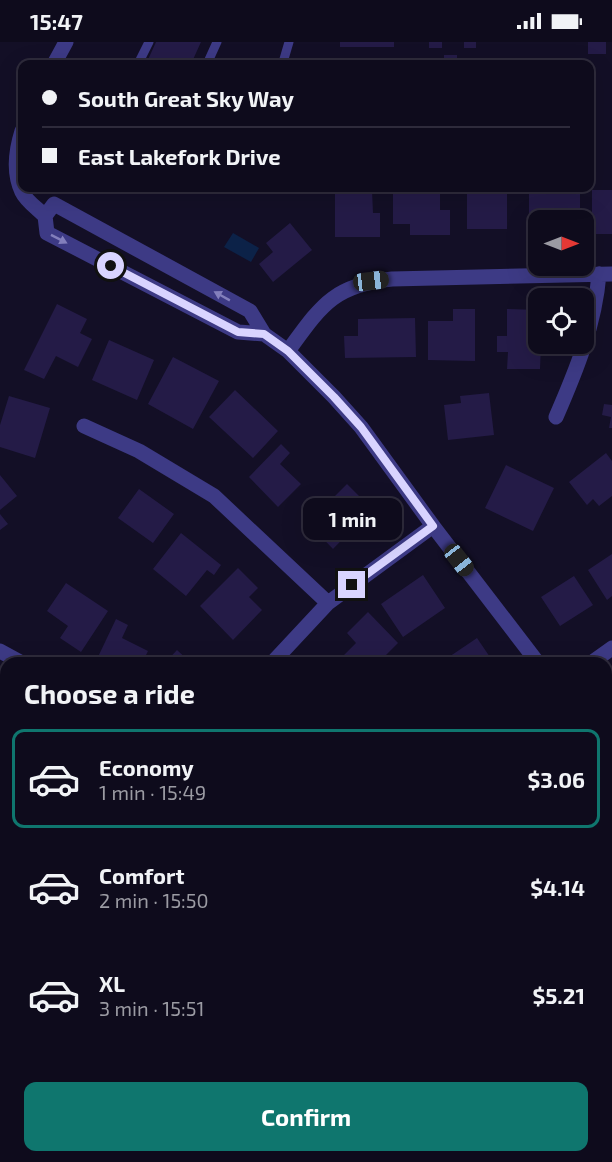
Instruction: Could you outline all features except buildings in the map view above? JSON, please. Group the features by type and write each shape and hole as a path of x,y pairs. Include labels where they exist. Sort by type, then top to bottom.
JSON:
{"street":[{"path":"56,60 66,42"},
{"path":"18,143 18,176"},
{"path":"23,192 45,216 47,233 238,332 264,334"},
{"path":"45,216 54,204 250,311 264,334 288,351 361,427 533,657"},
{"path":"288,351 317,312 333,298 351,287 371,281 605,274 573,379 556,417"},
{"path":"84,426 139,451 214,496 328,603"},
{"path":"278,657 328,603 433,526"},
{"path":"599,657 612,648"}],"lane":[{"path":"140,60 149,42"},
{"path":"209,60 217,42"},
{"path":"285,60 289,42"}],"water":[{"path":"233,233 259,248 251,262 224,247"}],"route":[{"path":"111,266 238,332 264,334 288,351 361,427 433,526 352,585"}]}
